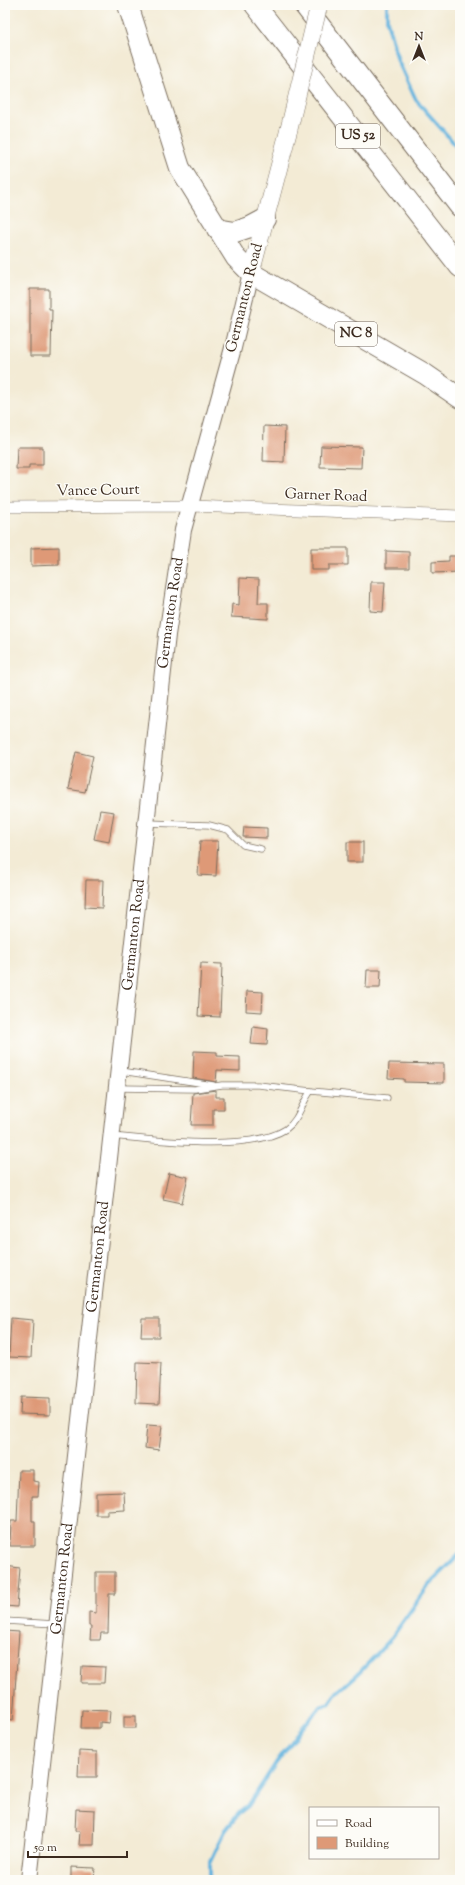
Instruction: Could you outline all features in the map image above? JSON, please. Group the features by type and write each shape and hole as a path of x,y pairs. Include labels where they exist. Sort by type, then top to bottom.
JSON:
{"highway":[{"path":"128,5 180,168 236,258 251,273"},
{"name":"US 52","path":"255,5 460,267"},
{"name":"US 52","path":"304,5 460,207"},
{"path":"217,229 235,232 250,227 265,219"},
{"name":"NC 8","path":"251,273 425,374 460,398"}],"main road":[{"name":"Germanton Road","path":"29,1880 112,1136 145,823 167,635 183,530 191,506 289,129 319,5"}],"street":[{"name":"Vance Court","path":"5,507 191,506"},
{"name":"Garner Road","path":"191,506 460,516"}],"lane":[{"path":"145,823 209,825 228,830 244,845 261,849"},
{"path":"118,1070 222,1086"},
{"path":"117,1088 195,1089 222,1086 258,1085 387,1098"},
{"path":"112,1136 221,1143 269,1135 286,1129 297,1117 311,1090"},
{"path":"5,1621 58,1624"}],"building":[{"path":"30,289 49,289 49,309 52,309 51,356 30,356"},
{"path":"264,426 285,427 284,462 263,461"},
{"path":"321,446 362,447 361,468 320,467"},
{"path":"17,447 43,447 43,465 29,465 29,469 16,469"},
{"path":"59,547 59,565 31,566 31,548"},
{"path":"311,548 348,548 348,565 329,565 329,570 311,570"},
{"path":"386,551 409,552 409,568 386,568"},
{"path":"449,556 460,556 460,572 432,573 432,562 449,561"},
{"path":"240,578 259,579 258,603 268,603 268,619 231,617 232,604 239,605"},
{"path":"371,582 385,582 383,612 370,611"},
{"path":"76,752 93,756 85,792 68,789"},
{"path":"100,810 114,812 109,842 94,839"},
{"path":"244,827 267,828 267,838 243,837"},
{"path":"200,841 218,841 216,876 198,875"},
{"path":"347,842 363,842 363,862 347,862"},
{"path":"86,880 103,880 102,908 85,907"},
{"path":"201,963 222,964 220,1017 198,1016"},
{"path":"367,970 381,970 380,988 366,988"},
{"path":"247,991 263,992 262,1012 246,1011"},
{"path":"253,1027 268,1029 267,1045 251,1044"},
{"path":"194,1051 217,1052 217,1056 240,1057 240,1071 217,1070 216,1082 193,1078"},
{"path":"389,1063 444,1064 444,1083 404,1082 404,1079 388,1078"},
{"path":"216,1090 216,1097 224,1097 224,1109 213,1109 213,1125 191,1125 193,1093"},
{"path":"169,1173 188,1177 182,1203 163,1199"},
{"path":"11,1318 33,1320 31,1358 9,1357"},
{"path":"142,1318 159,1318 159,1337 141,1337"},
{"path":"137,1362 161,1363 159,1404 136,1403"},
{"path":"21,1397 50,1398 50,1415 20,1414"},
{"path":"147,1425 162,1426 159,1450 145,1448"},
{"path":"19,1470 33,1470 33,1481 39,1482 38,1496 32,1496 32,1521 35,1521 35,1546 10,1546 11,1521 17,1521"},
{"path":"124,1492 125,1510 107,1511 107,1515 96,1515 96,1493"},
{"path":"5,1566 20,1568 17,1607 5,1606"},
{"path":"96,1572 115,1572 115,1594 109,1594 108,1633 101,1633 100,1640 90,1640 91,1626 89,1626 89,1612 96,1613"},
{"path":"5,1631 19,1632 13,1720 5,1719"},
{"path":"82,1666 105,1667 104,1683 81,1683"},
{"path":"82,1710 110,1711 109,1723 100,1722 100,1728 81,1728"},
{"path":"124,1716 136,1716 136,1728 124,1728"},
{"path":"79,1751 97,1752 97,1777 78,1777"},
{"path":"76,1809 95,1810 94,1845 79,1845 80,1831 75,1831"},
{"path":"71,1867 95,1868 94,1880 71,1880"}],"waterway":[{"path":"387,5 387,21 398,61 416,100 460,150"},
{"path":"210,1880 210,1863 225,1831 240,1812 248,1806 276,1763 303,1727 320,1707 329,1703 335,1694 359,1673 390,1640 429,1585 460,1554"}]}
